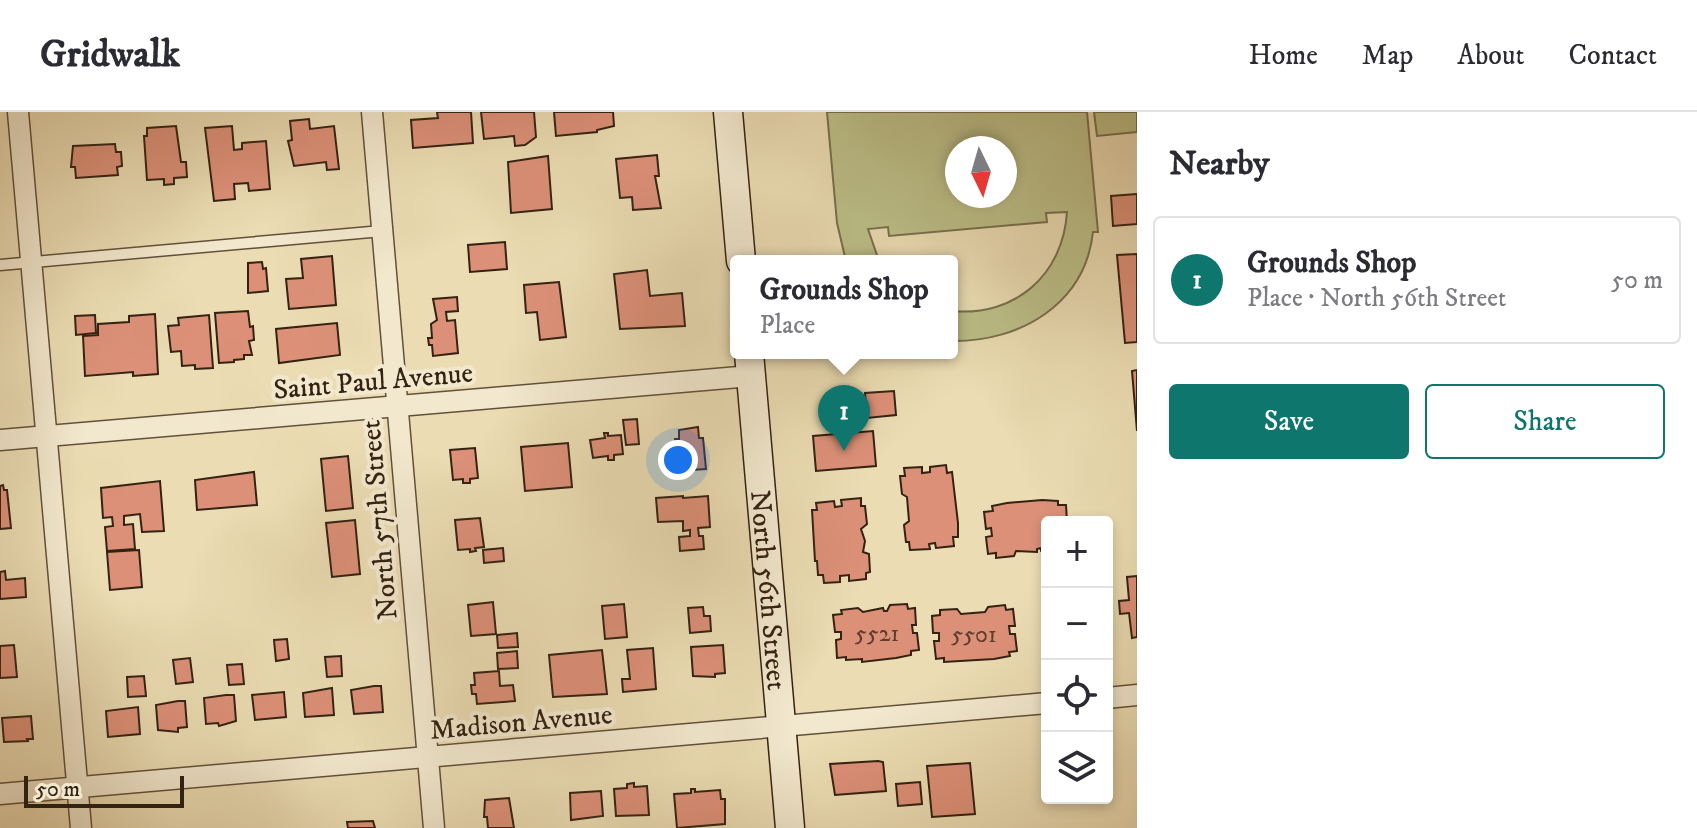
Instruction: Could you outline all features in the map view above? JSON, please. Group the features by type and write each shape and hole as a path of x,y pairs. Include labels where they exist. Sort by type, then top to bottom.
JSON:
{"main road":[{"path":"728,112 740,255"},
{"name":"North 56th Street","path":"750,364 790,828"}],"street":[{"path":"18,112 81,828"},
{"name":"North 57th Street","path":"372,112 434,828"},
{"name":"Saint Paul Avenue","path":"0,440 396,406 750,364"},
{"path":"1113,697 1137,695"},
{"name":"Madison Avenue","path":"0,794 1041,704"}],"lane":[{"path":"0,265 382,231"}],"green space":[{"path":"827,112 1087,112 1098,232 1093,232 1087,258 1077,280 1063,299 1045,314 1001,335 958,341 958,311 996,307 1015,299 1045,273 1056,255 1067,212 1046,213 1047,222 889,236 888,227 868,229 877,255 845,255 837,223"},
{"path":"1094,112 1137,112 1137,132 1097,136"}],"building":[{"path":"437,112 471,112 473,143 413,148 411,120 438,118"},
{"path":"481,112 534,112 536,137 525,145 515,146 514,136 484,139"},
{"path":"554,112 613,112 614,126 597,132 556,136"},
{"path":"309,119 310,129 334,126 339,169 327,170 326,162 294,166 288,141 292,140 290,121"},
{"path":"176,126 181,162 186,162 187,177 174,178 174,184 164,185 164,179 147,180 144,136 147,136 147,128"},
{"path":"232,126 234,150 242,149 242,143 266,141 270,189 249,191 248,183 234,184 235,199 214,201 205,128"},
{"path":"115,144 116,152 121,152 122,166 117,167 118,175 76,178 75,167 71,167 73,146"},
{"path":"657,155 659,176 655,176 661,208 633,210 632,197 620,198 616,159"},
{"path":"548,156 552,209 511,213 508,162"},
{"path":"1137,194 1137,224 1113,226 1111,196"},
{"path":"505,242 507,269 470,272 468,245"},
{"path":"1137,254 1137,342 1125,343 1117,255"},
{"path":"332,256 336,305 289,309 286,279 303,278 301,259"},
{"path":"262,262 263,269 266,268 268,291 248,293 248,263"},
{"path":"647,270 650,296 682,293 685,326 620,329 614,274"},
{"path":"559,282 566,337 540,340 537,312 526,313 524,285"},
{"path":"457,297 458,311 446,312 447,321 455,320 458,353 433,356 428,338 432,338 431,324 437,320 433,299"},
{"path":"248,311 250,327 253,326 254,340 249,341 252,355 244,355 244,359 234,362 219,363 215,313"},
{"path":"155,314 158,374 133,376 133,372 85,376 83,336 98,335 98,324 129,322 129,316"},
{"path":"95,315 96,333 76,335 75,316"},
{"path":"209,315 213,368 182,366 181,351 171,352 168,326 179,325 178,318"},
{"path":"337,323 340,355 279,363 276,329"},
{"path":"1137,370 1137,431 1132,371"},
{"path":"894,391 896,415 867,418 865,393"},
{"path":"637,419 639,444 626,445 623,420"},
{"path":"698,427 699,438 703,438 706,469 677,471 675,439 679,439 679,430"},
{"path":"873,431 876,466 816,471 813,436"},
{"path":"604,433 608,436 621,435 623,454 614,455 614,460 608,460 608,456 593,458 590,440 605,438"},
{"path":"568,443 572,487 525,491 521,447"},
{"path":"475,448 478,478 470,479 470,483 463,483 463,479 453,480 450,450"},
{"path":"348,456 353,508 326,511 321,459"},
{"path":"946,465 947,473 952,472 958,537 953,537 954,546 936,548 935,543 929,544 930,549 910,550 904,525 909,521 907,497 902,494 900,476 905,476 904,468 922,467 922,473 930,472 930,467"},
{"path":"254,472 257,505 197,510 195,480"},
{"path":"160,481 164,531 142,532 140,514 124,516 124,525 133,524 135,549 107,551 105,527 113,526 112,517 103,518 101,488"},
{"path":"0,486 7,490 11,528 0,529"},
{"path":"708,496 710,527 698,528 699,536 703,536 704,549 680,551 679,537 690,536 690,530 683,531 683,521 658,522 656,498"},
{"path":"861,498 867,524 861,529 865,541 863,552 869,554 870,572 866,573 866,579 849,581 849,575 840,576 840,582 824,583 823,575 818,575 815,561 812,510 817,510 816,503 834,501 835,507 842,506 841,500"},
{"path":"1058,501 1058,505 1066,505 1067,516 1041,516 1041,548 1037,552 1016,551 1014,556 996,558 996,553 988,554 986,537 992,536 991,528 986,529 984,512 993,511 992,506"},
{"path":"480,518 484,547 470,552 470,549 458,550 455,520"},
{"path":"355,520 360,574 332,577 326,523"},
{"path":"503,548 504,561 484,563 483,550"},
{"path":"139,550 142,587 110,590 107,552"},
{"path":"5,571 6,580 25,578 26,597 0,599 0,572"},
{"path":"1137,576 1137,637 1132,638 1129,613 1120,614 1119,601 1129,600 1127,577"},
{"path":"493,602 496,634 471,636 468,605"},
{"path":"624,604 627,637 605,639 602,606"},
{"path":"907,604 908,609 915,608 916,625 912,625 913,633 917,633 919,650 911,651 911,655 862,662 862,659 837,658 836,640 841,639 841,632 835,632 833,615 842,614 841,610 858,608 863,612 883,608 887,611 890,605"},
{"path":"1005,605 1006,610 1013,609 1015,626 1009,626 1010,634 1015,634 1017,651 1009,652 1010,656 994,659 944,662 944,658 936,659 934,641 939,641 939,633 933,633 932,616 940,615 940,610 957,609 961,614 985,612 988,607"},
{"path":"703,607 704,616 710,616 711,631 690,633 688,608"},
{"path":"517,633 518,647 498,648 497,635"},
{"path":"287,639 289,659 276,661 274,640"},
{"path":"14,645 17,677 0,678 0,646"},
{"path":"723,645 725,673 715,674 715,677 693,676 691,647"},
{"path":"653,648 656,689 623,692 622,679 630,679 627,650"},
{"path":"602,650 607,694 553,697 549,655"},
{"path":"517,651 518,668 498,669 497,653"},
{"path":"341,656 342,676 327,677 325,657"},
{"path":"190,658 193,682 176,684 173,660"},
{"path":"242,664 244,684 229,685 227,665"},
{"path":"499,671 500,686 513,685 515,701 477,704 471,685 475,685 474,673"},
{"path":"144,676 146,696 128,697 127,677"},
{"path":"381,686 383,712 354,714 351,690"},
{"path":"332,688 334,715 305,717 303,693"},
{"path":"284,692 286,717 255,720 252,695"},
{"path":"234,695 236,721 219,726 218,723 206,724 204,698"},
{"path":"185,701 187,727 178,728 178,732 158,730 156,705"},
{"path":"138,707 140,734 108,737 106,711"},
{"path":"31,716 33,739 4,742 2,718"},
{"path":"883,762 886,791 835,795 830,764"},
{"path":"970,763 975,814 932,817 927,766"},
{"path":"920,782 922,804 898,806 896,784"},
{"path":"634,783 634,787 647,786 649,815 616,816 614,789 627,788 627,784"},
{"path":"691,789 695,792 720,790 721,799 725,799 725,824 677,828 674,794 691,793"},
{"path":"601,791 603,816 571,820 570,793"},
{"path":"509,798 514,828 488,828 487,817 484,817 485,800"},
{"path":"373,821 375,828 348,828 347,822"}],"place":[{"name":"Grounds Shop","path":"844,451"}]}
